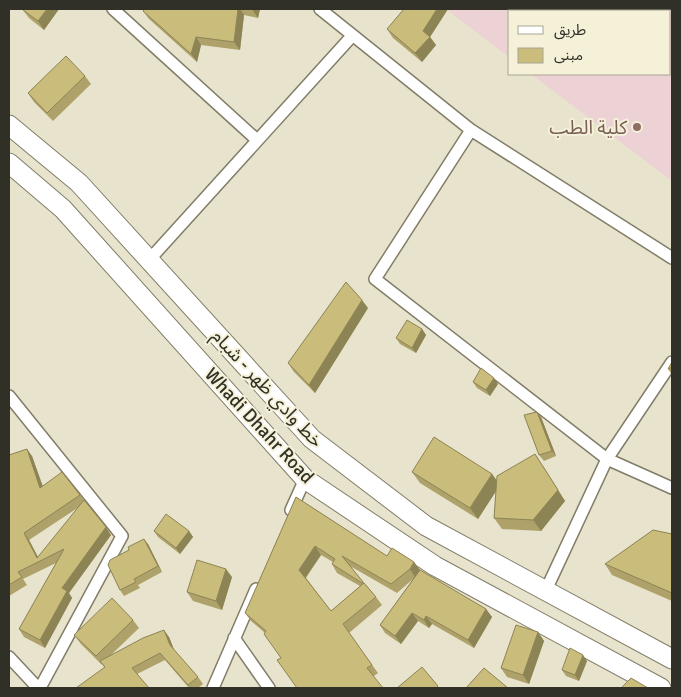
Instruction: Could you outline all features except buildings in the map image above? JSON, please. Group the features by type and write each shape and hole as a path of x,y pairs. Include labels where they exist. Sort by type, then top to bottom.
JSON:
{"main road":[{"name":"خط وادي ظهر - شبام","path":"9,125 79,183 150,259 312,440 426,526 672,659"},
{"name":"Whadi Dhahr Road","path":"9,164 63,210 305,479 435,566 650,686"}],"street":[{"path":"113,9 257,140"},
{"path":"320,9 471,130 672,258"},
{"path":"150,259 352,36"},
{"path":"471,130 375,279 607,459 672,488"},
{"path":"546,590 607,459 672,362"},
{"path":"9,396 122,536 39,688 9,657"},
{"path":"285,523 305,479"},
{"path":"213,688 262,576"},
{"path":"234,638 269,688"}],"shaded area":[{"name":"كلية الطب","path":"446,9 672,9 672,181 532,75 671,75 671,10 508,10 508,56"}],"place":[{"name":"كلية الطب","path":"637,127"}]}
